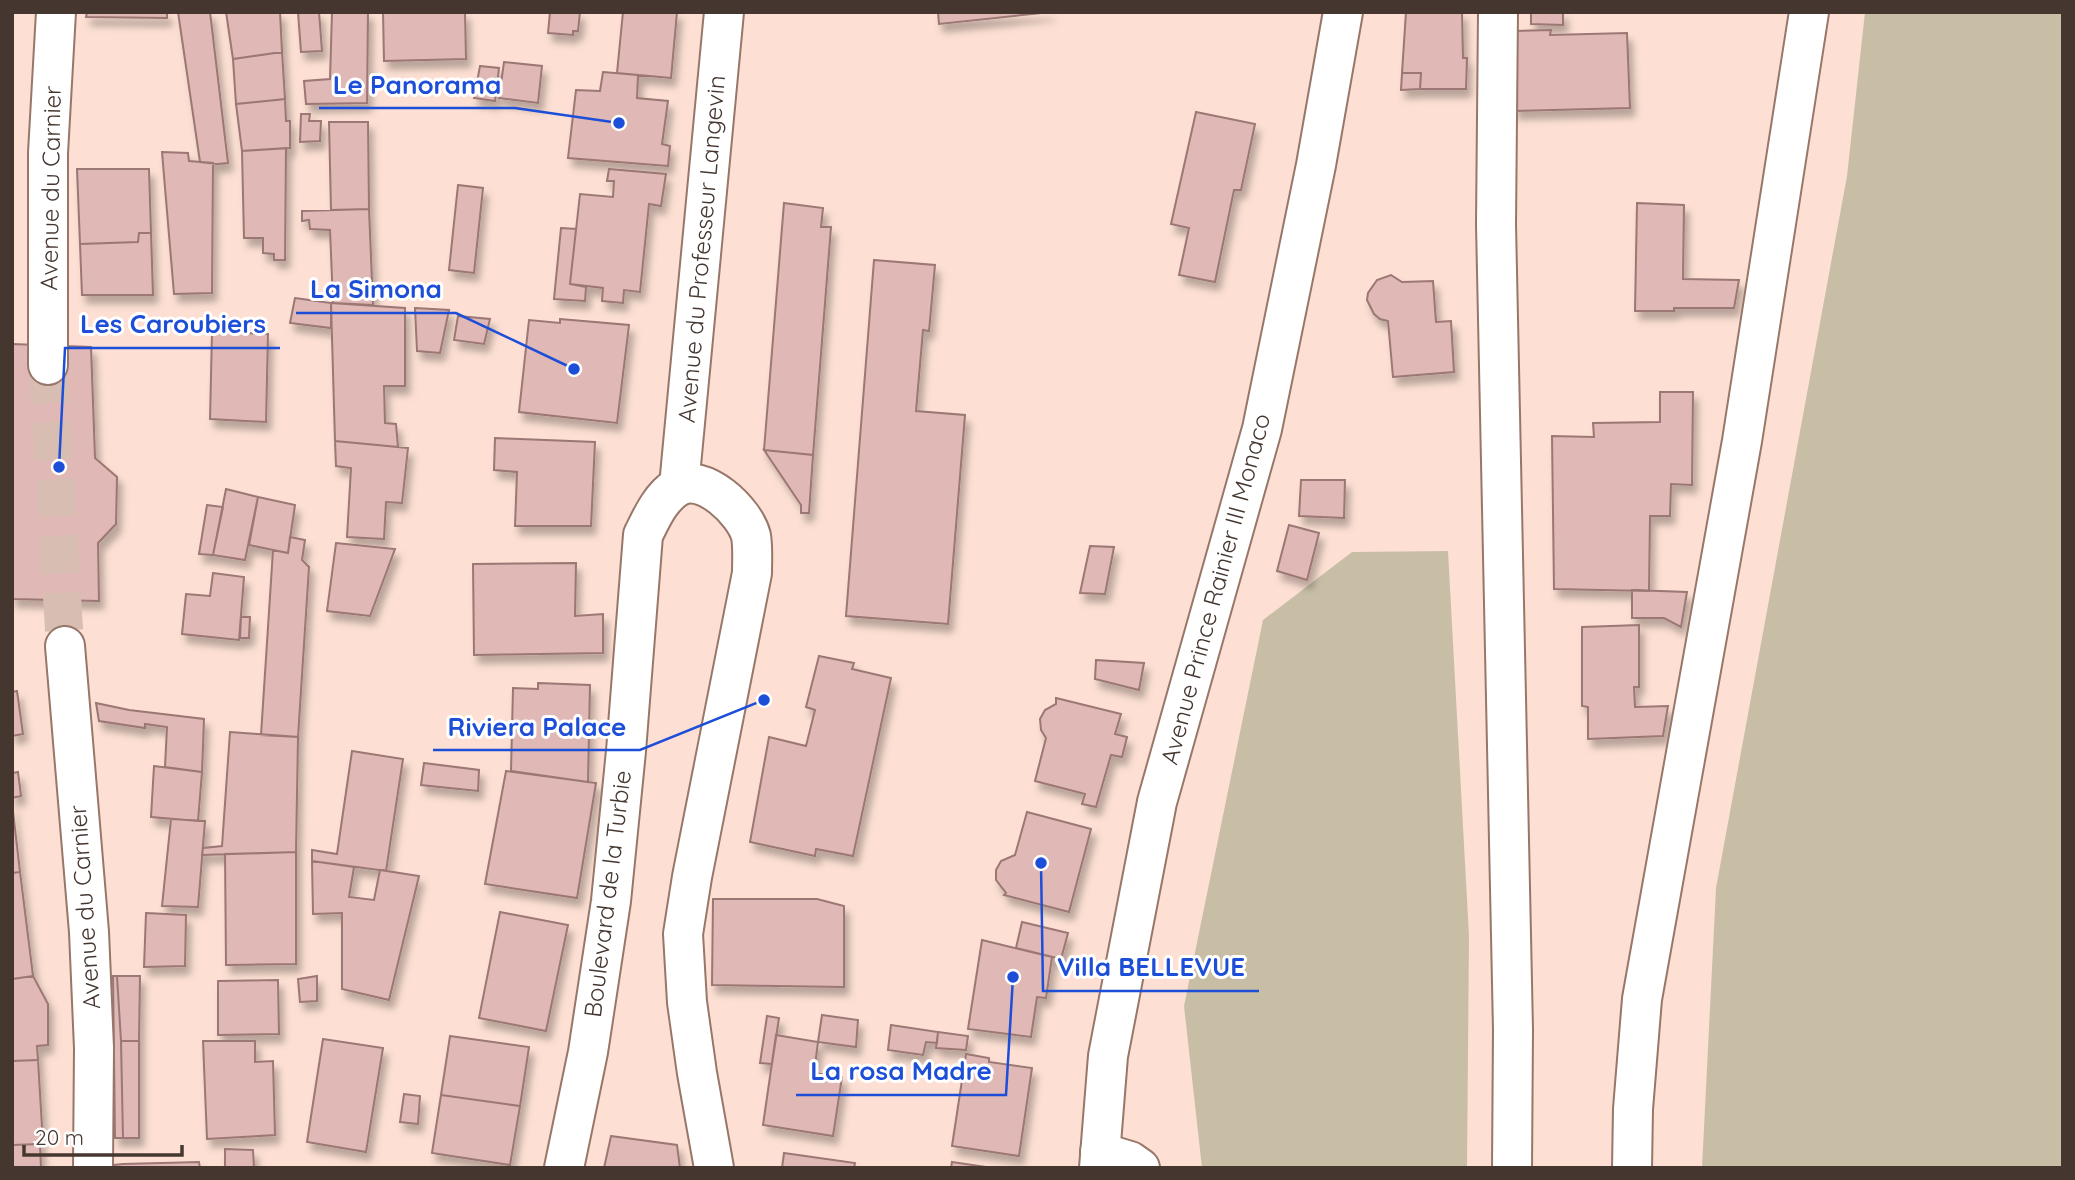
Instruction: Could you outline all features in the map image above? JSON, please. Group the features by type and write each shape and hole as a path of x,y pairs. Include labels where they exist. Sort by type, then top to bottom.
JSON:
{"street":[{"name":"Avenue du Carnier","path":"48,365 48,153 57,12"},
{"name":"Avenue du Professeur Langevin","path":"679,486 724,12"},
{"name":"Avenue Prince Rainier III Monaco","path":"1099,1160 1108,1056 1157,802 1262,429 1316,165 1343,12"},
{"path":"1498,12 1496,224 1513,1030 1512,1168"},
{"path":"1632,1168 1633,1109 1642,999 1742,441 1809,12"},
{"path":"679,486 697,484 712,490 737,510 751,534 752,573 683,934 687,1002 714,1168"},
{"name":"Boulevard de la Turbie","path":"564,1168 588,1052 611,901 643,535 658,505 679,486"},
{"name":"Avenue du Carnier","path":"65,646 89,932 94,1048 93,1168"},
{"path":"1099,1160 1130,1161 1140,1168"}],"shaded area":[{"path":"1865,12 2063,12 2063,1168 1702,1168 1716,888 1847,176"},
{"path":"1448,551 1469,936 1467,1168 1202,1168 1184,1006 1263,620 1352,552"}],"building":[{"path":"87,12 167,12 167,18 86,17"},
{"path":"178,12 210,12 228,163 200,162"},
{"path":"226,12 280,12 282,52 233,59"},
{"path":"298,12 319,12 322,51 301,52"},
{"path":"332,12 368,12 367,103 306,104 304,81 330,79"},
{"path":"383,12 465,12 466,59 384,61"},
{"path":"550,12 580,12 578,31 573,31 573,35 548,33"},
{"path":"623,12 677,12 671,78 617,73"},
{"path":"938,12 1051,12 939,24"},
{"path":"1406,12 1462,12 1463,58 1467,58 1466,89 1420,89 1421,73 1402,73"},
{"path":"1531,12 1563,12 1563,25 1531,24"},
{"path":"1551,30 1550,35 1627,33 1630,108 1514,111 1512,31"},
{"path":"282,52 285,99 236,104 233,59"},
{"path":"504,62 542,66 538,103 499,98"},
{"path":"480,66 499,68 495,101 474,98"},
{"path":"603,72 638,75 637,98 668,101 662,144 670,146 668,166 568,158 576,90 600,91"},
{"path":"1402,73 1421,73 1420,89 1401,90"},
{"path":"285,99 286,121 290,121 290,148 242,151 236,104"},
{"path":"1196,112 1255,124 1241,190 1234,190 1215,282 1179,275 1189,228 1171,224"},
{"path":"301,114 310,114 309,121 321,121 320,141 300,142"},
{"path":"329,122 368,122 369,209 331,210"},
{"path":"286,148 285,260 274,260 274,254 263,253 263,238 244,238 242,151"},
{"path":"162,152 188,153 189,161 213,163 212,293 174,294"},
{"path":"77,169 149,169 151,233 139,233 138,242 80,244"},
{"path":"609,169 666,174 661,206 649,204 640,292 624,290 623,303 602,301 603,288 570,284 580,194 613,197 614,181 607,181"},
{"path":"458,185 483,188 474,273 449,270"},
{"path":"784,203 823,208 821,227 831,227 813,455 764,450"},
{"path":"1637,203 1684,205 1683,279 1739,280 1734,308 1635,311"},
{"path":"369,209 373,305 333,303 330,230 310,229 309,220 302,221 302,211"},
{"path":"561,228 576,229 570,284 586,287 585,301 554,299"},
{"path":"139,233 151,233 153,295 82,295 80,244 138,242"},
{"path":"874,260 935,265 929,331 923,330 916,411 965,415 948,624 846,616"},
{"path":"1391,275 1402,282 1433,281 1436,322 1451,321 1454,372 1393,377 1388,321 1374,314 1367,300 1368,293 1377,280"},
{"path":"295,298 331,303 331,328 290,323"},
{"path":"331,303 405,308 405,386 384,386 385,423 396,424 398,447 335,441"},
{"path":"415,308 449,310 440,353 417,351"},
{"path":"458,316 490,319 484,344 454,340"},
{"path":"560,319 629,325 617,423 519,412 529,320 560,323"},
{"path":"212,332 268,334 266,422 210,419"},
{"path":"12,344 91,347 95,458 117,477 116,524 98,543 99,601 12,599"},
{"path":"1660,392 1693,392 1692,485 1671,484 1670,516 1650,516 1649,591 1554,589 1552,436 1594,437 1593,423 1660,422"},
{"path":"495,438 595,442 591,526 515,526 517,472 494,470"},
{"path":"335,441 408,448 402,503 386,502 384,539 347,537 351,468 336,466"},
{"path":"764,450 813,455 809,513 801,513 801,505"},
{"path":"1301,480 1345,480 1344,518 1299,516"},
{"path":"226,489 258,497 245,560 213,555"},
{"path":"258,497 295,505 288,553 249,545"},
{"path":"207,505 223,507 213,555 199,554"},
{"path":"1289,525 1319,533 1307,580 1277,571"},
{"path":"290,537 305,540 302,560 309,567 298,737 261,735 273,550 288,553"},
{"path":"336,543 395,549 370,616 327,611"},
{"path":"1090,546 1114,547 1105,594 1080,593"},
{"path":"576,563 575,616 603,614 603,653 474,655 473,564"},
{"path":"213,573 244,577 239,640 182,634 186,594 210,596"},
{"path":"1632,590 1687,592 1681,627 1664,618 1632,618"},
{"path":"241,617 250,617 249,638 240,638"},
{"path":"1639,625 1639,687 1634,687 1635,707 1668,706 1663,736 1588,739 1588,707 1582,706 1582,627"},
{"path":"819,656 854,663 852,669 891,678 853,856 816,849 815,856 750,842 769,737 806,746 815,710 806,707"},
{"path":"1096,660 1144,663 1139,690 1095,679"},
{"path":"538,683 590,685 588,782 511,771 513,688 538,689"},
{"path":"17,691 23,734 12,736 12,692"},
{"path":"1056,698 1121,714 1115,734 1127,737 1122,757 1111,755 1096,807 1082,804 1085,794 1035,781 1046,738 1041,730 1040,719 1045,710 1056,704"},
{"path":"96,703 204,719 202,772 165,767 167,727 145,724 145,728 99,721"},
{"path":"230,732 298,737 296,852 202,855 203,848 222,846"},
{"path":"352,751 403,759 386,871 312,861 312,850 337,854"},
{"path":"424,763 479,770 478,791 421,785"},
{"path":"154,766 202,772 198,821 151,817"},
{"path":"506,771 596,783 577,898 485,884"},
{"path":"18,772 21,796 12,798 12,773"},
{"path":"12,803 20,872 12,873"},
{"path":"1027,812 1091,829 1069,912 1004,895 1006,893 996,880 996,870 1001,861 1015,855"},
{"path":"171,819 205,821 198,907 162,906"},
{"path":"296,852 296,964 226,965 225,854"},
{"path":"312,861 354,867 349,897 374,900 380,870 419,876 389,1000 342,989 342,913 313,914"},
{"path":"20,872 33,976 12,979 12,873"},
{"path":"713,899 817,899 844,906 844,987 712,985"},
{"path":"500,912 568,925 546,1031 479,1018"},
{"path":"146,913 186,915 185,966 144,967"},
{"path":"1022,922 1068,933 1061,959 1016,948"},
{"path":"982,940 1052,957 1046,998 1037,997 1031,1037 968,1029"},
{"path":"33,976 48,1004 48,1045 37,1046 38,1060 12,1061 12,979"},
{"path":"113,976 117,976 123,1138 115,1138"},
{"path":"117,976 140,976 139,1041 121,1041"},
{"path":"317,976 317,1001 300,1002 298,979"},
{"path":"278,980 279,1034 218,1035 218,981"},
{"path":"822,1015 858,1020 856,1047 818,1042"},
{"path":"767,1016 779,1018 772,1064 760,1063"},
{"path":"891,1025 938,1032 937,1043 926,1042 923,1055 888,1050"},
{"path":"938,1032 968,1036 966,1050 936,1048"},
{"path":"776,1035 818,1042 814,1073 842,1077 833,1136 763,1125"},
{"path":"450,1036 529,1047 520,1106 441,1095"},
{"path":"323,1039 383,1048 366,1152 307,1142"},
{"path":"121,1041 139,1041 139,1138 123,1138"},
{"path":"203,1041 255,1041 255,1062 273,1061 275,1135 207,1139"},
{"path":"966,1054 989,1058 989,1062 1032,1068 1019,1156 952,1146"},
{"path":"38,1060 42,1127 40,1144 12,1145 12,1061"},
{"path":"404,1094 420,1096 418,1124 400,1122"},
{"path":"441,1095 520,1106 510,1165 432,1153"},
{"path":"611,1136 677,1145 680,1168 604,1168"},
{"path":"40,1144 41,1168 12,1168 12,1145"},
{"path":"225,1149 253,1150 254,1168 225,1168"},
{"path":"784,1153 855,1163 854,1168 782,1168"},
{"path":"199,1162 200,1168 114,1168 114,1165 123,1164"},
{"path":"952,1162 993,1168 951,1168"}],"tunnel":[{"path":"48,365 65,646"}],"place":[{"name":"Le Panorama","path":"619,123"},
{"name":"La Simona","path":"574,369"},
{"name":"Les Caroubiers","path":"59,467"},
{"name":"Riviera Palace","path":"764,700"},
{"name":"Villa BELLEVUE","path":"1041,863"},
{"name":"La rosa Madre","path":"1013,977"}]}
